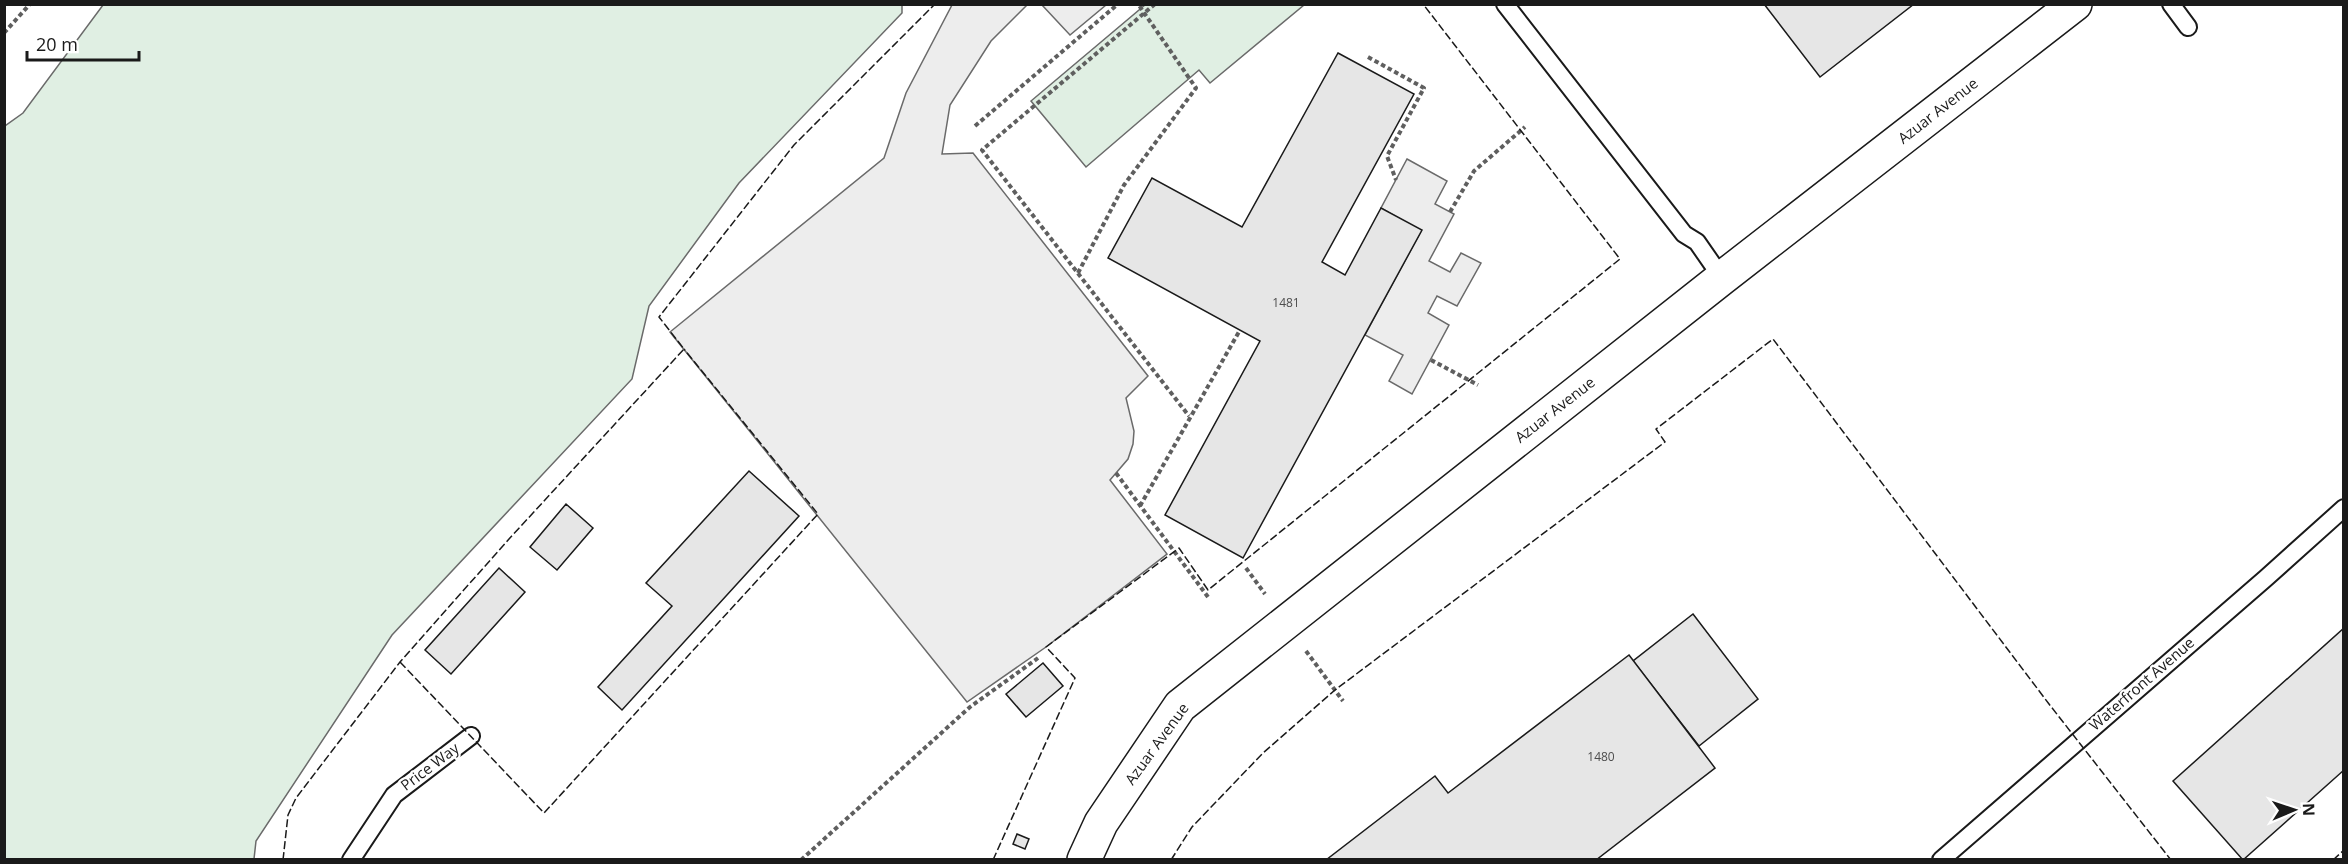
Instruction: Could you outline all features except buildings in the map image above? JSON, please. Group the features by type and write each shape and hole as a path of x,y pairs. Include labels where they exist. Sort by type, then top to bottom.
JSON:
{"street":[{"name":"Azuar Avenue","path":"1084,860 1101,824 1180,706 1722,278 2075,4"}],"lane":[{"path":"1504,4 1684,234 1697,242 1722,278"},
{"path":"2170,4 2188,27"},
{"name":"Waterfront Avenue","path":"1941,860 2266,578 2343,508"},
{"name":"Price Way","path":"351,860 394,795 471,736"}],"path":[{"path":"4,33 30,4"},
{"path":"975,126 1118,4"},
{"path":"1078,273 1124,185 1196,88 1138,4"},
{"path":"1155,4 982,150 1189,416"},
{"path":"1368,57 1424,88 1387,156 1396,180"},
{"path":"1450,212 1474,171 1525,127"},
{"path":"1140,506 1189,416 1240,330"},
{"path":"1431,360 1478,385"},
{"path":"1116,473 1208,597"},
{"path":"801,860 970,707 1038,658"}],"green space":[{"path":"103,5 902,5 902,13 739,183 649,306 632,379 392,635 256,841 254,859 5,859 5,126 23,113"},
{"path":"1145,5 1304,5 1210,83 1199,70 1086,167 1031,101"}],"shaded area":[{"path":"952,5 1027,5 991,41 950,105 942,154 973,153 1148,376 1126,398 1134,431 1133,444 1128,459 1110,480 1167,554 1046,647 967,702 670,332 884,158 906,93"},
{"path":"1042,5 1106,5 1070,35"},
{"path":"1407,159 1447,181 1435,204 1454,214 1429,261 1450,272 1461,253 1481,263 1457,306 1437,296 1428,313 1449,325 1412,394 1389,381 1403,355 1365,335 1421,231 1381,208"}],"fence":[{"path":"283,860 288,815 296,798 400,662 509,539 684,349 659,317 794,145 935,4"},
{"path":"993,860 1075,678 1046,647 1179,548 1208,590 1620,259 1423,4"},
{"path":"1171,860 1192,827 1263,753 1335,690 1665,442 1656,429 1773,339 2049,704 2171,860"},
{"path":"400,662 544,813 818,514 684,349"},
{"path":"2333,860 2344,850"}]}
